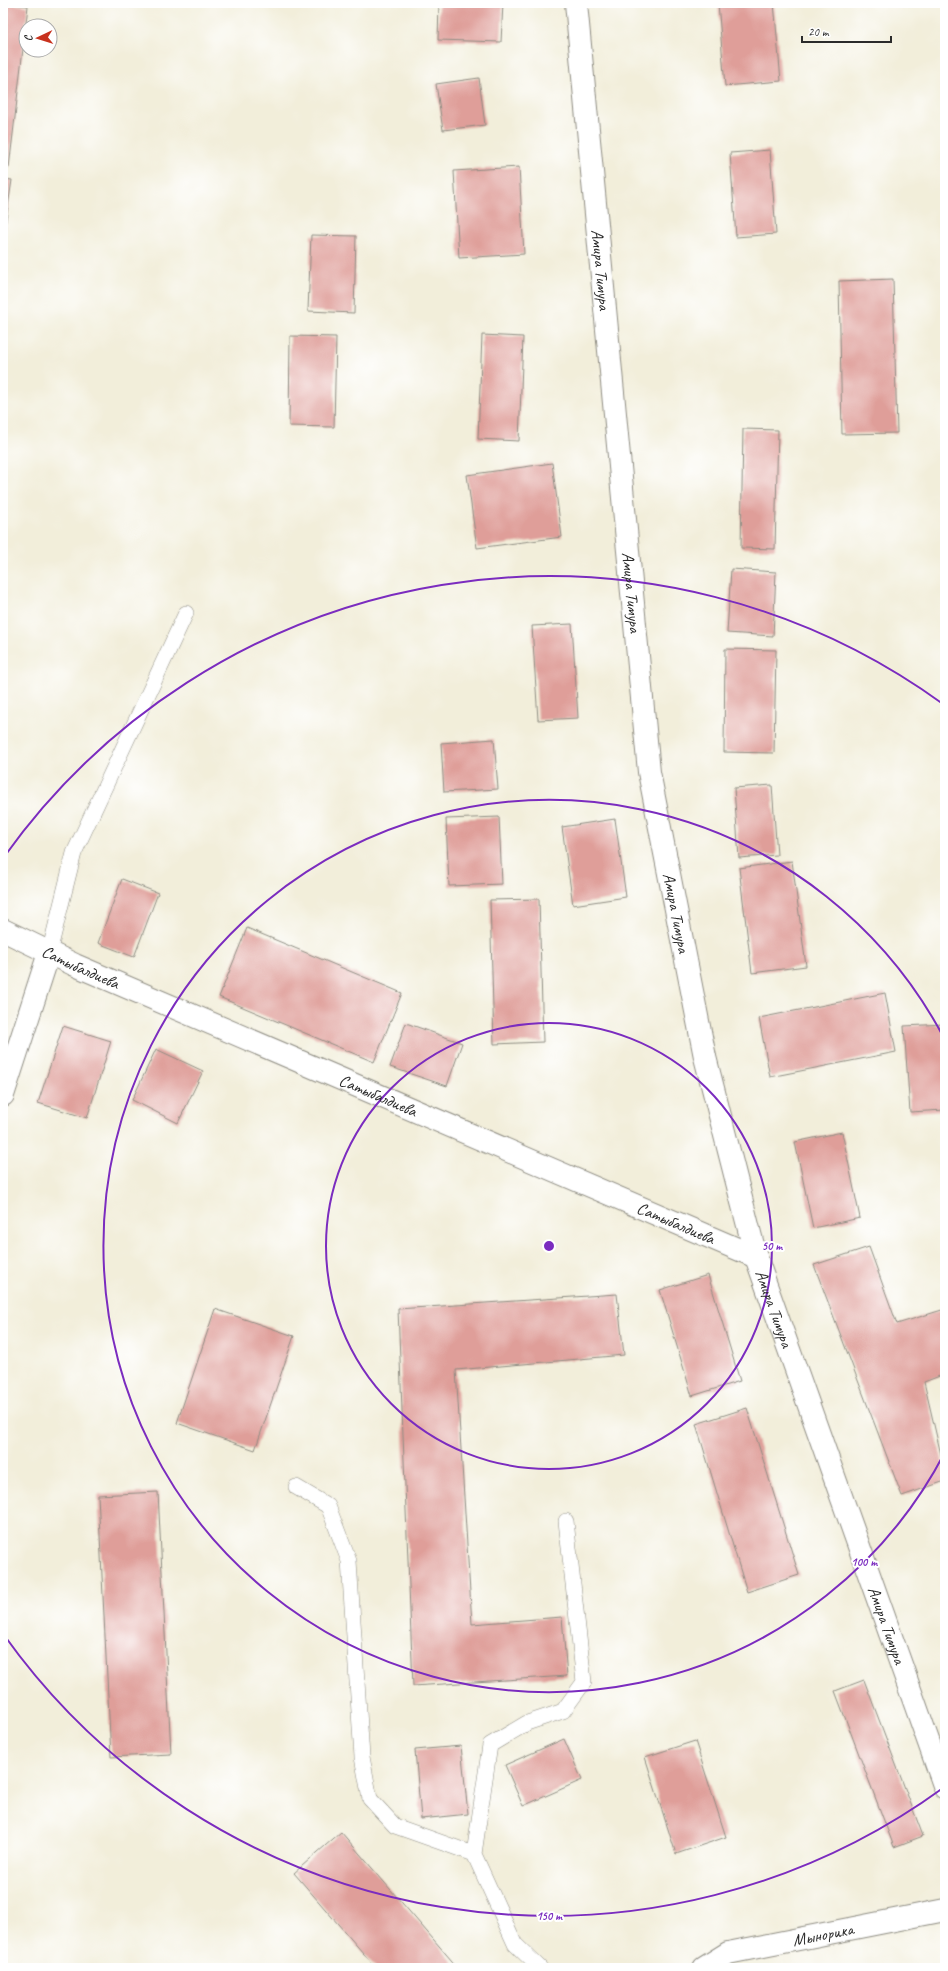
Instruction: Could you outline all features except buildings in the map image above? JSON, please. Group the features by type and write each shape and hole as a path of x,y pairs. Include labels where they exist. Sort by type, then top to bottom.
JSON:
{"street":[{"name":"Амира Тимура","path":"576,3 649,772 705,1057 756,1257 945,1788"},
{"name":"Сатыбалдиева","path":"3,930 49,953 756,1257"},
{"path":"3,1095 49,953"},
{"name":"Мынорика","path":"704,1968 728,1953 945,1910"}],"lane":[{"path":"49,953 74,853 186,612"},
{"path":"296,1487 328,1506 349,1561 362,1757 370,1799 395,1826 474,1854"},
{"path":"540,1968 515,1944 474,1854 490,1745 527,1723 563,1711 584,1682 566,1521"}]}
